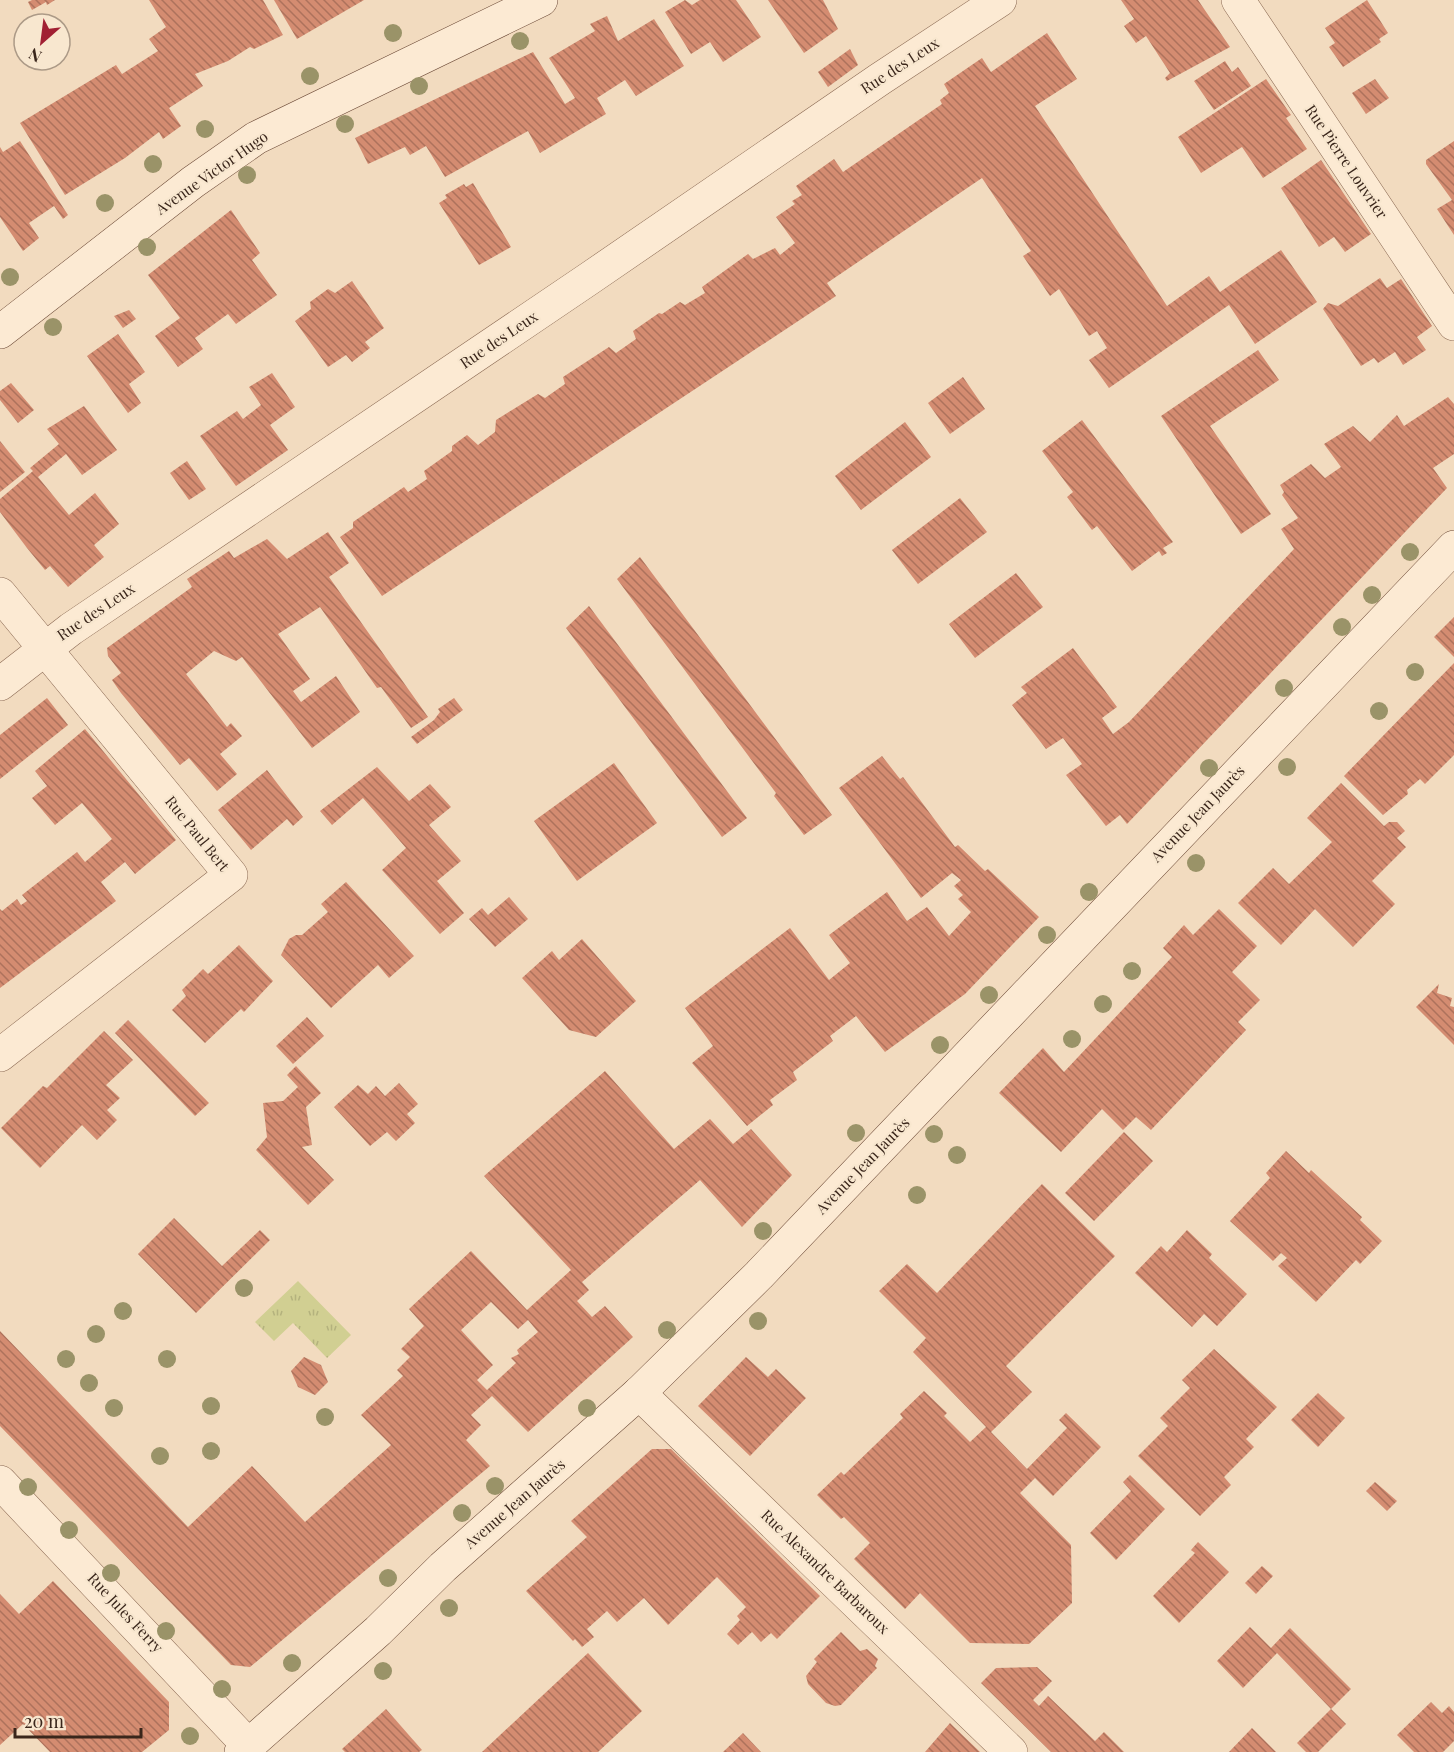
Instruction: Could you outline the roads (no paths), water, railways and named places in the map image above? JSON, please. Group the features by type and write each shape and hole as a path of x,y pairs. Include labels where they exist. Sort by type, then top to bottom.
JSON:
{"street":[{"name":"Avenue Victor Hugo","path":"0,332 193,182 256,138 541,0"},
{"name":"Rue des Leux","path":"0,684 44,648 880,78 1000,0"},
{"name":"Rue Pierre Louvrier","path":"1238,0 1454,324"},
{"name":"Avenue Jean Jaurès","path":"244,1749 378,1632 443,1567 639,1393 759,1275 1454,548"},
{"name":"Rue Paul Bert","path":"0,594 231,875 0,1055"},
{"name":"Rue Alexandre Barbaroux","path":"639,1393 1011,1752"},
{"name":"Rue Jules Ferry","path":"0,1482 244,1749"}]}
